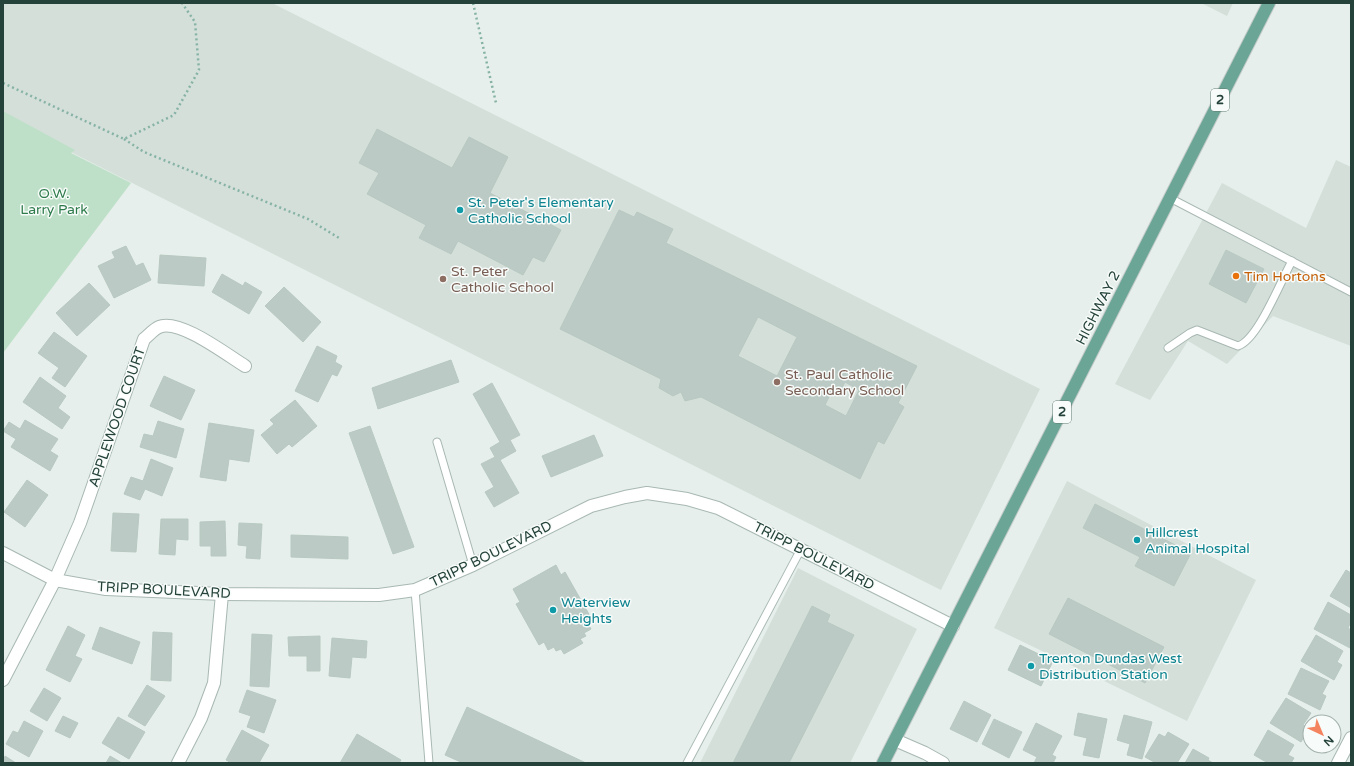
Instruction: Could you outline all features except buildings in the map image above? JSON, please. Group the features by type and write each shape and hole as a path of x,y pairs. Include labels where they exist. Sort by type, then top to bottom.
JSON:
{"main road":[{"name":"HIGHWAY 2","path":"953,626 1269,3"},
{"name":"2","path":"883,763 953,626"}],"street":[{"name":"APPLEWOOD COURT","path":"3,680 55,580 80,523 144,339 159,327 170,325 192,333 245,366"},
{"name":"TRIPP BOULEVARD","path":"3,554 55,580 106,589 222,594 379,595 415,590 474,565 591,506 647,493 687,499 718,508 801,548 953,626"},
{"path":"178,763 201,718 214,683 222,594"},
{"path":"1338,763 1351,738"},
{"path":"895,740 925,753 943,763"}],"lane":[{"path":"1170,198 1351,292"},
{"path":"1168,348 1196,330 1238,346 1243,344 1258,326 1292,261"},
{"path":"437,442 474,565"},
{"path":"687,763 801,548"},
{"path":"415,590 429,763"}],"path":[{"path":"124,139 174,115 199,70 195,22 182,3"},
{"path":"473,3 496,103"},
{"path":"3,83 124,139 144,152 308,220 339,238"}],"shaded area":[{"path":"3,3 272,3 1040,389 941,590 3,118"},
{"path":"1201,3 1233,3 1227,16"},
{"path":"1336,160 1351,167 1351,346 1273,316 1227,364 1188,341 1150,400 1115,384 1222,183 1306,228"},
{"path":"1067,481 1256,580 1187,721 994,628"},
{"path":"798,568 917,629 850,763 700,763"}],"green space":[{"name":"O.W. Larry Park","path":"3,111 75,150 71,153 131,183 3,353"}],"place":[{"name":"St. Peter's Elementary Catholic School","path":"460,210"},
{"name":"Tim Hortons","path":"1236,276"},
{"name":"St. Peter Catholic School","path":"443,279"},
{"name":"St. Paul Catholic Secondary School","path":"777,382"},
{"name":"Hillcrest Animal Hospital","path":"1137,540"},
{"name":"Waterview Heights","path":"553,610"},
{"name":"Trenton Dundas West Distribution Station","path":"1031,666"}]}
